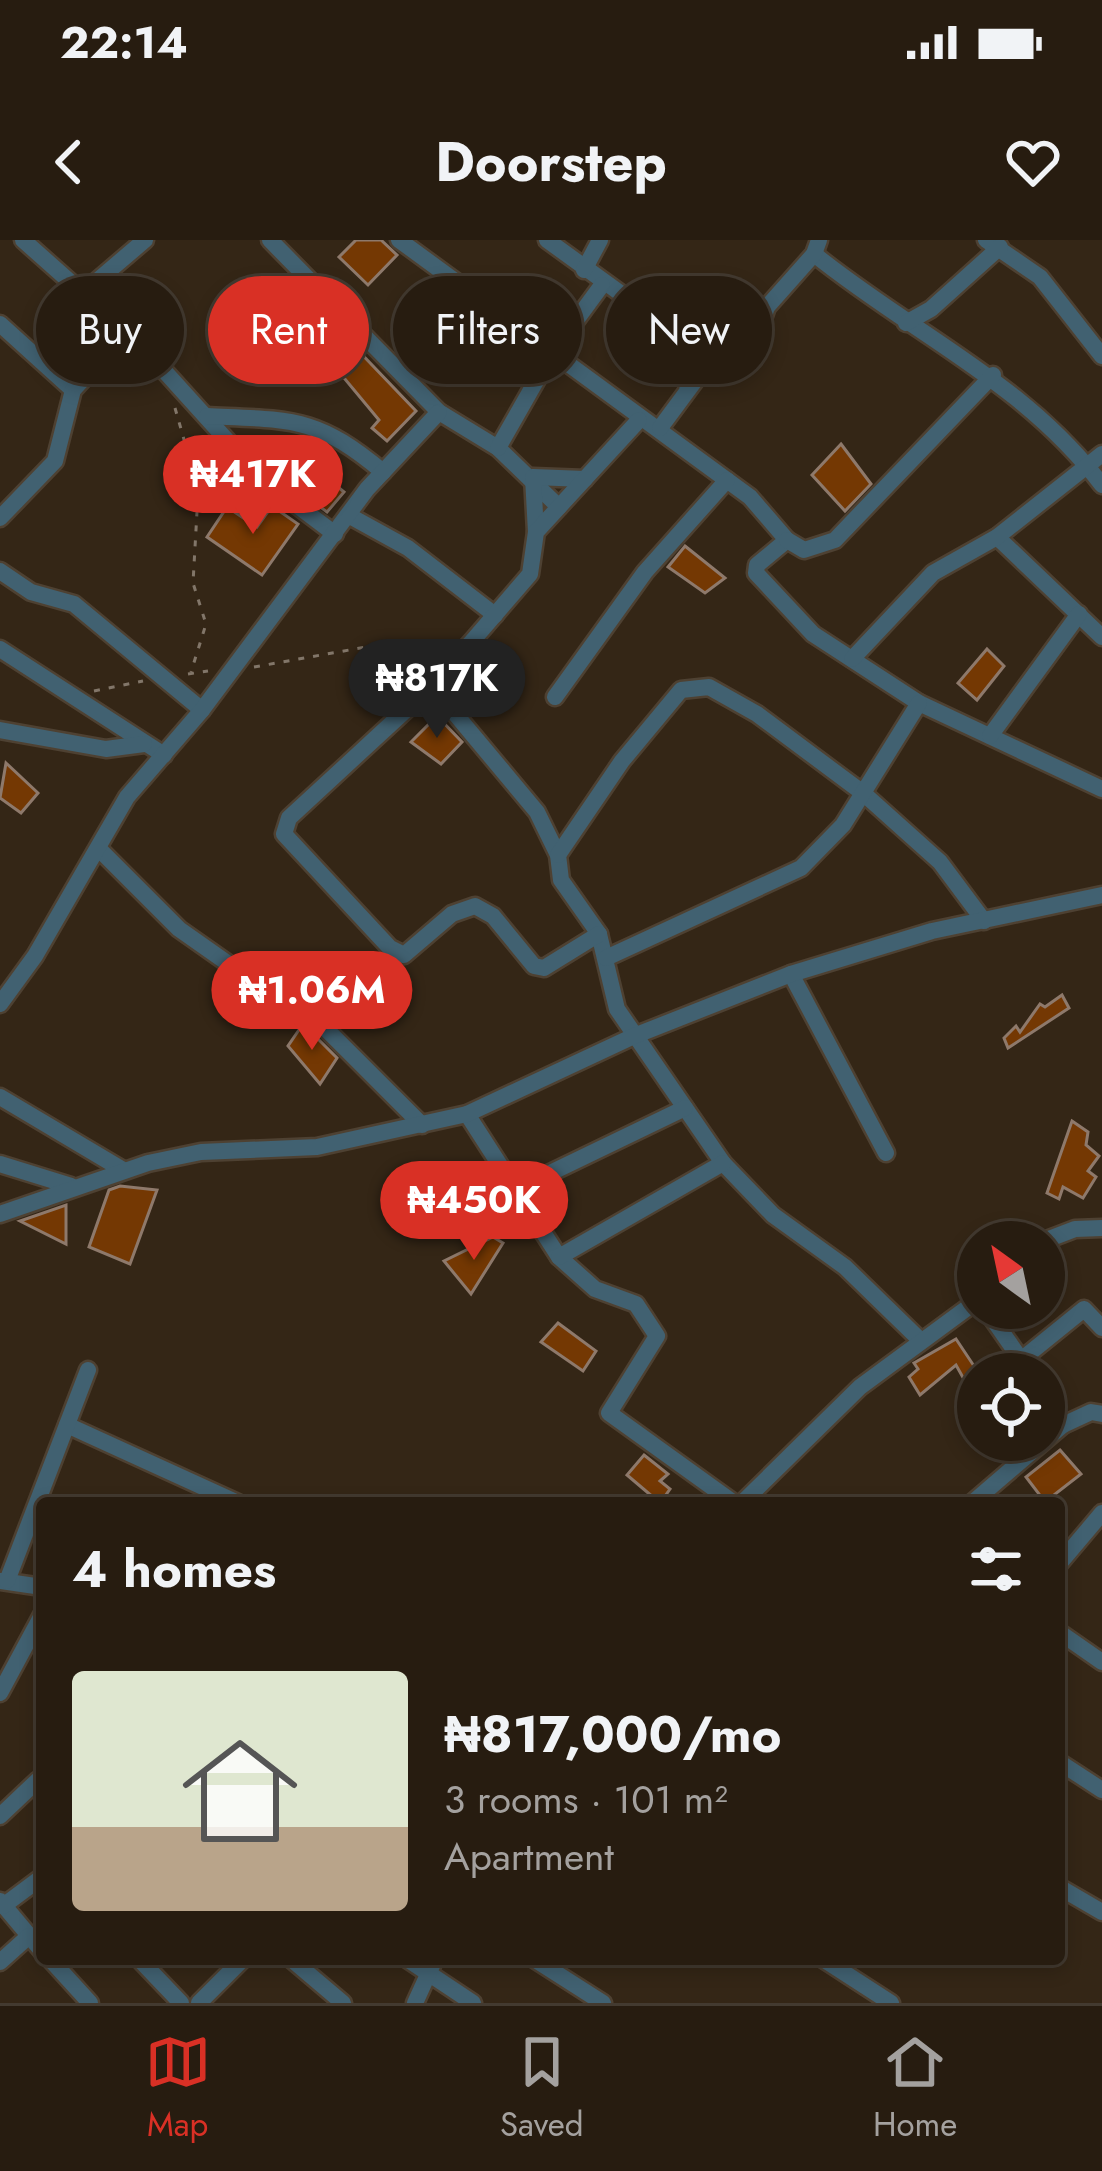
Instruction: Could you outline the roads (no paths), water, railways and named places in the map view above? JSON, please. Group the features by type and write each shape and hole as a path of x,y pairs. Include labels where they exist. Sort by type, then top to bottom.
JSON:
{"street":[{"path":"23,240 65,276"},
{"path":"102,276 145,240"},
{"path":"270,240 439,412 498,448 559,507"},
{"path":"399,240 448,276"},
{"path":"547,240 678,335 687,386"},
{"path":"584,270 600,240"},
{"path":"906,323 931,309 993,243 1040,277 1102,356"},
{"path":"660,428 687,386 712,367 742,358 754,345 767,307 816,247 906,323 993,375 1094,459 1102,485"},
{"path":"582,312 602,284"},
{"path":"0,328 74,390"},
{"path":"582,376 750,497 787,540 804,550 835,540 993,375"},
{"path":"0,518 55,461 79,384"},
{"path":"177,384 262,479 335,534"},
{"path":"498,448 534,384"},
{"path":"0,1004 99,850 127,797 202,710 348,515 439,412"},
{"path":"207,416 310,423 336,435 383,472"},
{"path":"536,532 639,420"},
{"path":"852,659 933,573 997,537 1094,459"},
{"path":"533,478 585,478"},
{"path":"533,478 536,532 530,574 432,686 289,818 284,834 390,948 404,955 452,914 476,906 493,916 534,966 544,968 599,934"},
{"path":"555,697 645,572 727,480"},
{"path":"348,515 408,548 495,614"},
{"path":"997,537 1102,638"},
{"path":"787,540 757,566 756,573 813,634 920,703 1102,789"},
{"path":"2,576 31,592 74,604 202,710"},
{"path":"990,736 1079,614"},
{"path":"0,649 164,755"},
{"path":"432,686 537,812 558,855 561,880 599,934 617,1009 723,1163 772,1215 844,1267 919,1339"},
{"path":"558,855 622,761 681,690 709,688 757,714 863,793 940,862 984,921"},
{"path":"606,958 801,868 843,825 920,703"},
{"path":"0,730 106,748 144,744"},
{"path":"99,850 179,929 233,967 298,1001 422,1125"},
{"path":"0,1214 123,1170 201,1152 317,1147 467,1114 634,1036 791,974 984,921 1102,895"},
{"path":"791,974 886,1153"},
{"path":"0,1097 123,1170"},
{"path":"515,1190 685,1108"},
{"path":"467,1114 559,1257 595,1289 636,1304 657,1336 609,1413 729,1497"},
{"path":"559,1257 723,1163"},
{"path":"0,1164 72,1186"},
{"path":"1065,1232 1102,1228"},
{"path":"1040,1353 1084,1309 1102,1328"},
{"path":"744,1497 860,1387 957,1314"},
{"path":"38,1497 88,1370"},
{"path":"1065,1424 1090,1412 1102,1414"},
{"path":"68,1425 225,1497"},
{"path":"979,1497 1021,1461"},
{"path":"36,1503 4,1581 36,1586"},
{"path":"1065,1557 1102,1513"},
{"path":"0,1693 36,1626"},
{"path":"1065,1636 1102,1662"},
{"path":"1065,1766 1102,1790"},
{"path":"0,1816 36,1782"},
{"path":"36,1881 2,1904 36,1945"},
{"path":"1065,1890 1102,1912"},
{"path":"0,1962 28,1936"},
{"path":"55,1965 90,2003"},
{"path":"145,1965 181,2003"},
{"path":"199,2003 238,1965"},
{"path":"298,1965 343,2003"},
{"path":"544,1965 604,2003"},
{"path":"833,1965 891,2003"},
{"path":"415,2003 431,1966 473,2003"}]}
